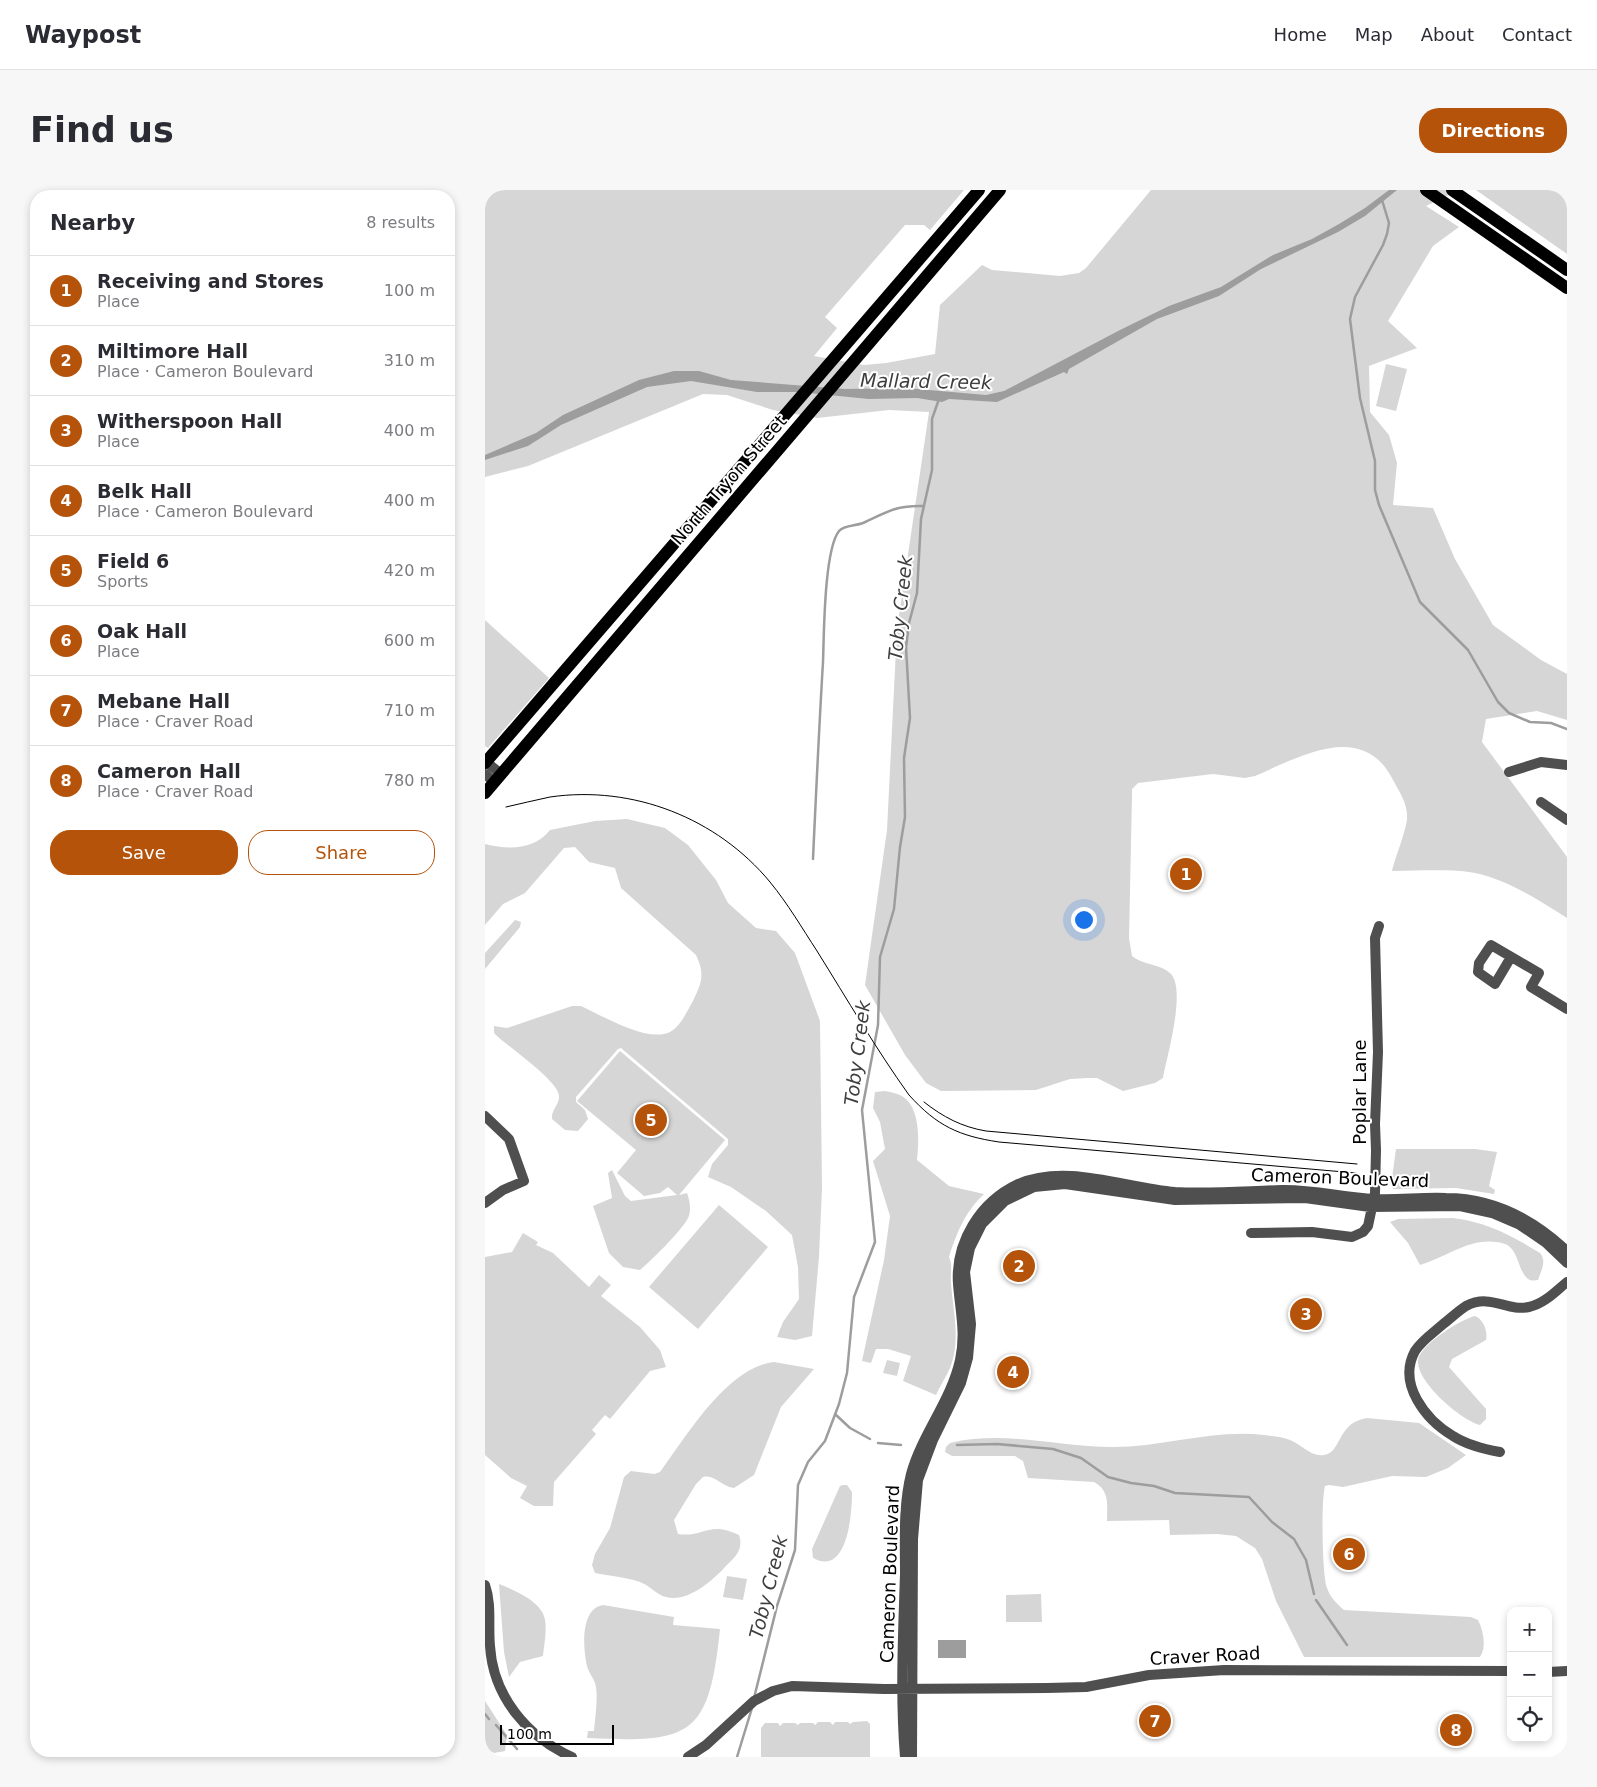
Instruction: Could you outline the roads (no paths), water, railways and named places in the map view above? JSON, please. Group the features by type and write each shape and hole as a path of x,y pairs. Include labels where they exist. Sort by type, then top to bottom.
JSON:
{"main road":[{"name":"North Tryon Street","path":"485,793 489,769 786,412 979,190"},
{"name":"North Tryon Street","path":"489,769 807,416 991,195 1000,190"},
{"path":"1425,190 1567,288"},
{"path":"1452,190 1567,270"},
{"path":"894,313 913,283 971,211 973,206 969,202"}],"street":[{"path":"1509,772 1541,762 1567,765"},
{"path":"1541,802 1567,820"},
{"name":"Poplar Lane","path":"1251,1233 1312,1232 1352,1237 1366,1230 1372,1203 1377,1073 1375,938 1379,926"},
{"path":"1511,957 1539,973 1531,988 1567,1009"},
{"path":"485,1116 501,1130 512,1145 524,1181 503,1190 485,1203"},
{"name":"Cameron Boulevard","path":"905,1757 915,1503 922,1466 961,1383 968,1358 971,1324 965,1272 968,1254 975,1236 985,1220 1005,1201 1023,1191 1040,1186 1069,1184 1165,1194 1312,1198 1372,1203 1451,1206 1491,1212 1513,1221 1532,1232 1567,1264"},
{"name":"Cameron Boulevard","path":"1372,1203 1449,1198 1481,1201 1505,1209 1534,1223 1567,1251"},
{"path":"1500,1452 1475,1446 1457,1438 1429,1417 1418,1402 1410,1384 1410,1368 1413,1357 1425,1340 1466,1306 1489,1301 1517,1308 1529,1307 1544,1300 1567,1282"},
{"path":"485,1585 490,1606 491,1659 503,1693 517,1716 533,1732 554,1748 572,1757"},
{"name":"Craver Road","path":"688,1757 706,1745 754,1702 779,1689 805,1685 907,1689 1086,1687 1158,1674 1224,1670 1507,1671"},
{"path":"1552,1672 1567,1671"},
{"name":"Cameron Boulevard","path":"907,1689 912,1757"}],"waterway":[{"path":"1382,200 1389,223 1387,234 1355,297 1350,319 1360,398 1375,461 1375,490 1379,505 1420,602 1468,650 1498,702 1509,713 1530,722 1551,723 1567,729"},
{"name":"Toby Creek","path":"754,1698 777,1606 795,1550 798,1485 808,1462 825,1441 839,1404 847,1373 854,1297 875,1242 862,1110 878,1025 880,957 894,909 905,817 904,758 910,718 906,647 909,623 917,593 921,519 932,470 932,419 939,399"},
{"path":"813,859 826,594 830,556 834,541 839,531 844,528 863,523 899,508 924,506"},
{"path":"835,1414 850,1428 870,1439"},
{"path":"878,1443 901,1445"},
{"path":"957,1445 997,1444 1053,1449 1081,1458 1108,1477 1131,1483 1154,1486 1175,1493 1249,1497 1272,1522 1294,1539 1306,1560 1314,1594"},
{"path":"1316,1600 1347,1645"},
{"name":"Toby Creek","path":"737,1757 752,1708"},
{"path":"485,1714 489,1719"},
{"path":"496,1725 517,1749"}],"tram line":[{"path":"506,807 550,797 612,796 642,802 671,811 699,824 725,840 749,859 783,899 873,1042 909,1095 929,1115 960,1133 999,1142 1356,1173"},
{"path":"924,1102 953,1121 986,1131 1357,1164"}],"place":[{"name":"Receiving and Stores","path":"1186,874"},
{"name":"Field 6","path":"651,1120"},
{"name":"Miltimore Hall","path":"1019,1266"},
{"name":"Witherspoon Hall","path":"1306,1314"},
{"name":"Belk Hall","path":"1013,1372"},
{"name":"Oak Hall","path":"1349,1554"},
{"name":"Mebane Hall","path":"1155,1721"},
{"name":"Cameron Hall","path":"1456,1730"}],"water label":[{"name":"Mallard Creek","path":"926,381"}]}
